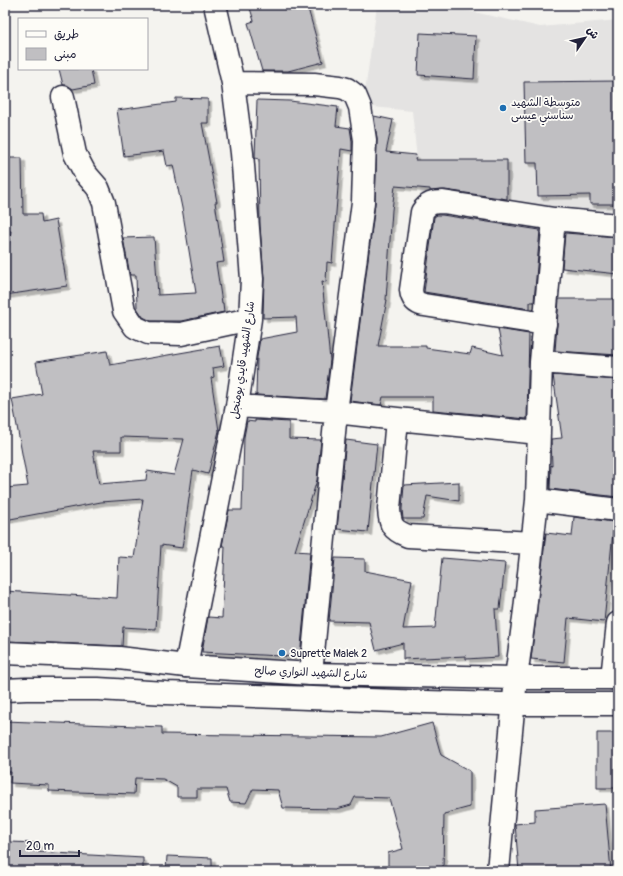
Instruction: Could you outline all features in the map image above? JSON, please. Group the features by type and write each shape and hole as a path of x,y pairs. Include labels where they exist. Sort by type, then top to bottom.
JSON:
{"street":[{"name":"شارع الشهيد قايدي بومنجل","path":"186,666 238,406 250,319 252,279 248,210 233,83 215,5"},
{"path":"233,83 314,84 340,87 352,92 360,107 365,140 363,202 336,412 311,674"},
{"path":"63,97 75,154 86,173 98,188 104,203 124,311 135,327 148,333 180,334 250,319"},
{"path":"544,324 418,304 412,297 411,290 422,212 430,203 443,202 554,219 618,225"},
{"path":"498,871 516,678 537,500 544,324 554,219"},
{"path":"542,362 618,368"},
{"path":"238,406 336,412 539,432"},
{"path":"397,419 389,509 390,521 399,533 408,536 532,543"},
{"path":"537,500 618,510"},
{"path":"615,678 618,623"},
{"name":"شارع الشهيد النواري صالح","path":"5,653 119,658 186,666 311,674 516,678 615,678"},
{"path":"5,690 98,689 310,699 514,704 618,704"}],"shaded area":[{"name":"متوسطة الشهيد سناسني عيسى","path":"377,5 443,5 540,27 618,20 618,214 421,198 412,111 363,106"}],"building":[{"path":"249,5 307,5 323,62 288,71 262,71 248,23 254,21"},
{"path":"420,33 476,36 474,79 418,75"},
{"path":"59,70 91,70 94,85 73,89 67,85 63,85"},
{"path":"618,81 618,204 590,204 590,195 538,196 537,163 526,163 524,82"},
{"path":"176,98 208,99 208,123 202,123 217,202 215,202 224,262 216,263 224,312 181,321 151,321 143,317 137,308 136,275 130,275 123,238 154,237 158,295 196,293 182,208 173,165 167,166 164,151 124,156 117,110 176,102"},
{"path":"257,100 290,101 338,107 336,126 350,128 352,151 341,149 332,263 327,262 326,282 322,281 330,360 325,399 256,395 257,357 260,339 297,332 296,317 263,318 264,278 260,226 259,159 255,158"},
{"path":"374,116 393,120 386,152 416,155 415,160 507,160 507,199 445,190 430,191 430,189 395,186 392,210 387,300 378,346 426,346 426,348 470,354 472,348 503,355 498,329 529,334 527,419 433,410 433,397 383,397 381,405 350,401 375,204 377,140"},
{"path":"5,158 22,158 23,214 41,214 42,223 56,220 67,286 5,295 5,270 11,231 5,231"},
{"path":"437,215 540,230 534,302 530,302 530,309 424,292 434,217"},
{"path":"565,233 618,237 618,274 562,268"},
{"path":"559,299 618,299 618,355 555,351"},
{"path":"220,346 224,366 213,368 214,377 211,378 219,431 208,474 193,470 182,548 161,545 156,629 123,627 122,646 5,641 5,591 117,598 119,557 134,558 143,499 101,502 5,520 5,488 28,486 12,399 42,394 36,362 107,351 110,365","holes":["121,437 184,439 174,475 147,471 146,480 99,484 93,451 121,451"]},
{"path":"553,375 618,380 618,497 550,489 551,465 552,466 551,439 562,438"},
{"path":"255,420 289,422 289,439 321,440 317,480 295,551 310,552 300,657 202,652 208,617 222,618 225,546 222,546 229,510 242,510 244,437 247,421 255,422"},
{"path":"346,440 377,444 368,532 337,529"},
{"path":"459,482 459,501 427,496 423,519 403,519 402,509 404,485"},
{"path":"574,517 614,522 604,622 568,618 564,662 531,659 546,533 572,536"},
{"path":"335,558 365,559 365,571 412,580 403,629 435,628 442,558 505,563 500,609 495,609 498,657 466,659 466,656 403,659 403,643 376,650 369,622 329,621"},
{"path":"5,721 162,727 162,734 381,737 432,723 441,755 470,771 470,807 444,814 443,871 393,871 388,868 388,853 403,849 389,798 355,797 351,805 337,809 283,808 278,790 253,789 246,803 230,802 226,789 197,789 197,797 177,797 177,787 163,779 135,778 134,794 49,791 49,785 10,783 11,772 5,772"},
{"path":"597,733 618,733 618,788 597,788"},
{"path":"605,804 611,871 519,871 515,824 535,822 535,809"},
{"path":"10,842 38,843 37,852 143,858 143,871 8,871"},
{"path":"167,856 212,858 212,871 166,871"}],"place":[{"name":"متوسطة الشهيد سناسني عيسى","path":"503,108"},
{"name":"Suprette Malek 2","path":"282,653"}]}
